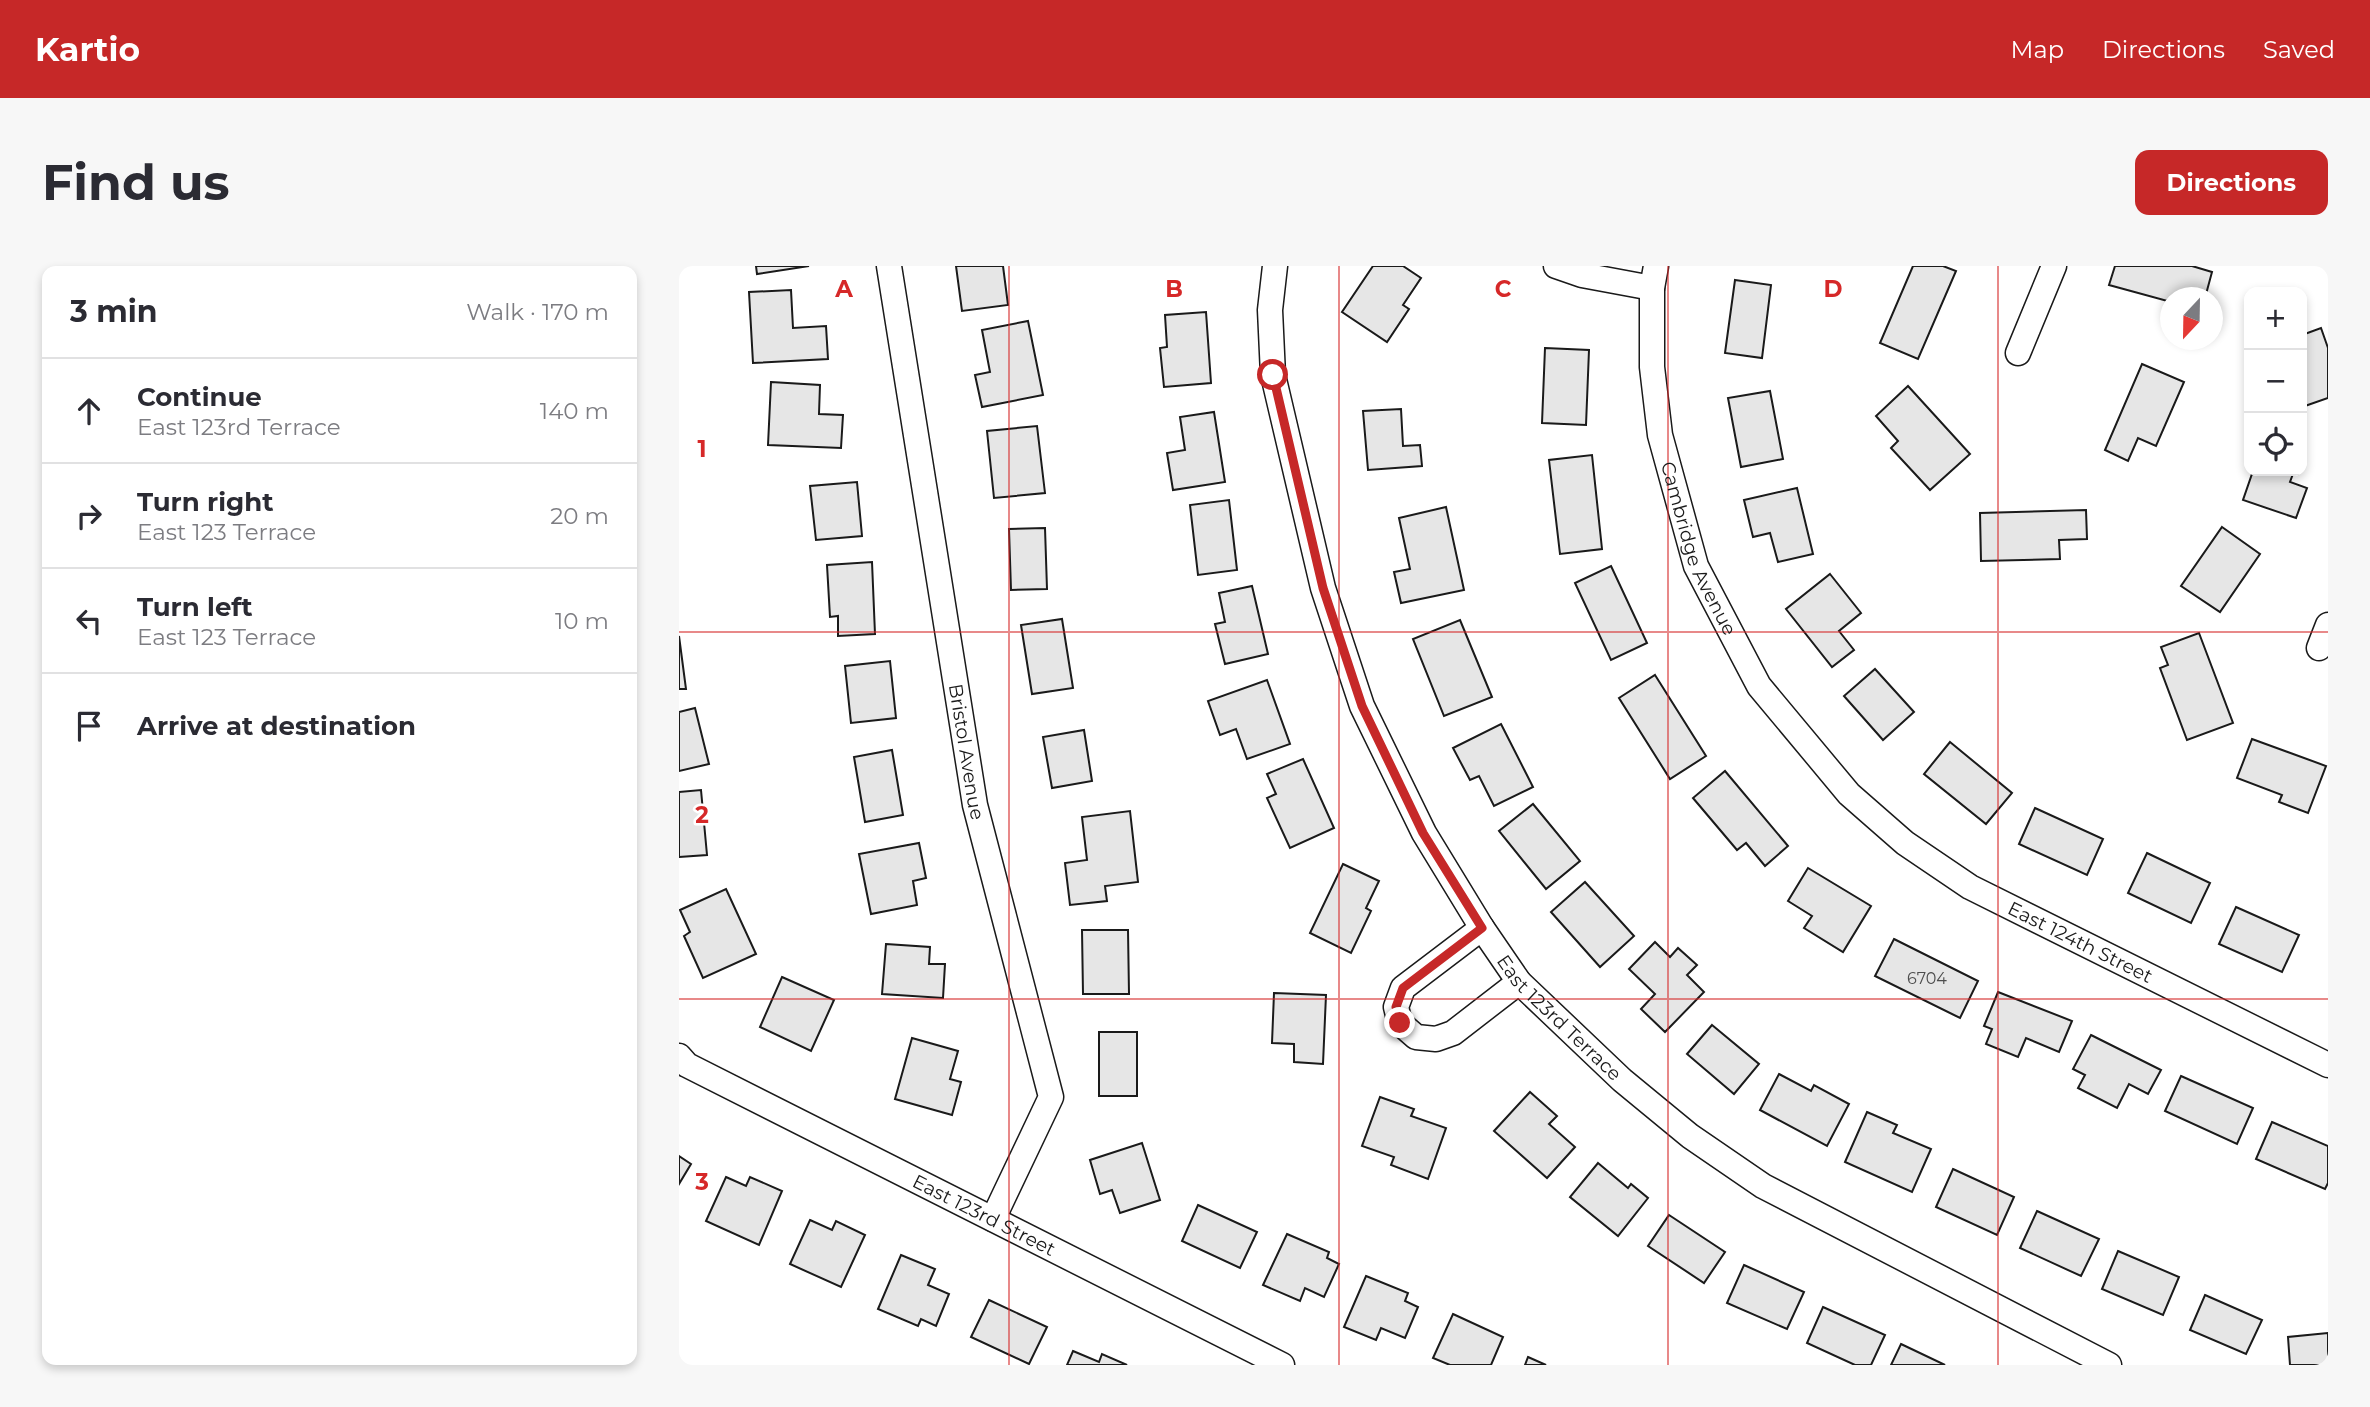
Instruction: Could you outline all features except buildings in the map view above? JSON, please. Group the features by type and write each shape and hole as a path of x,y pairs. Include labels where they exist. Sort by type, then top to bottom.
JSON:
{"street":[{"name":"Bristol Avenue","path":"889,266 975,805 1051,1097 993,1219"},
{"name":"East 123rd Terrace","path":"1275,266 1270,310 1273,375 1323,588 1362,706 1423,833 1519,982 1622,1080 1691,1136 1763,1186 2109,1365"},
{"path":"1556,266 1582,275 1654,277"},
{"path":"2018,353 2054,266"},
{"name":"Cambridge Avenue","path":"1654,277 1652,367 1660,435 1696,566 1759,686 1849,794"},
{"name":"East 124th Street","path":"1849,794 1905,843 1970,887 2328,1065"},
{"path":"1482,928 1403,988 1396,1007 1400,1023 1416,1037 1436,1039 1453,1033 1519,982"},
{"name":"East 123rd Street","path":"683,1061 1282,1365"}],"route":[{"path":"1273,375 1323,588 1362,706 1423,833 1482,928 1403,988 1396,1007 1400,1023"}]}
